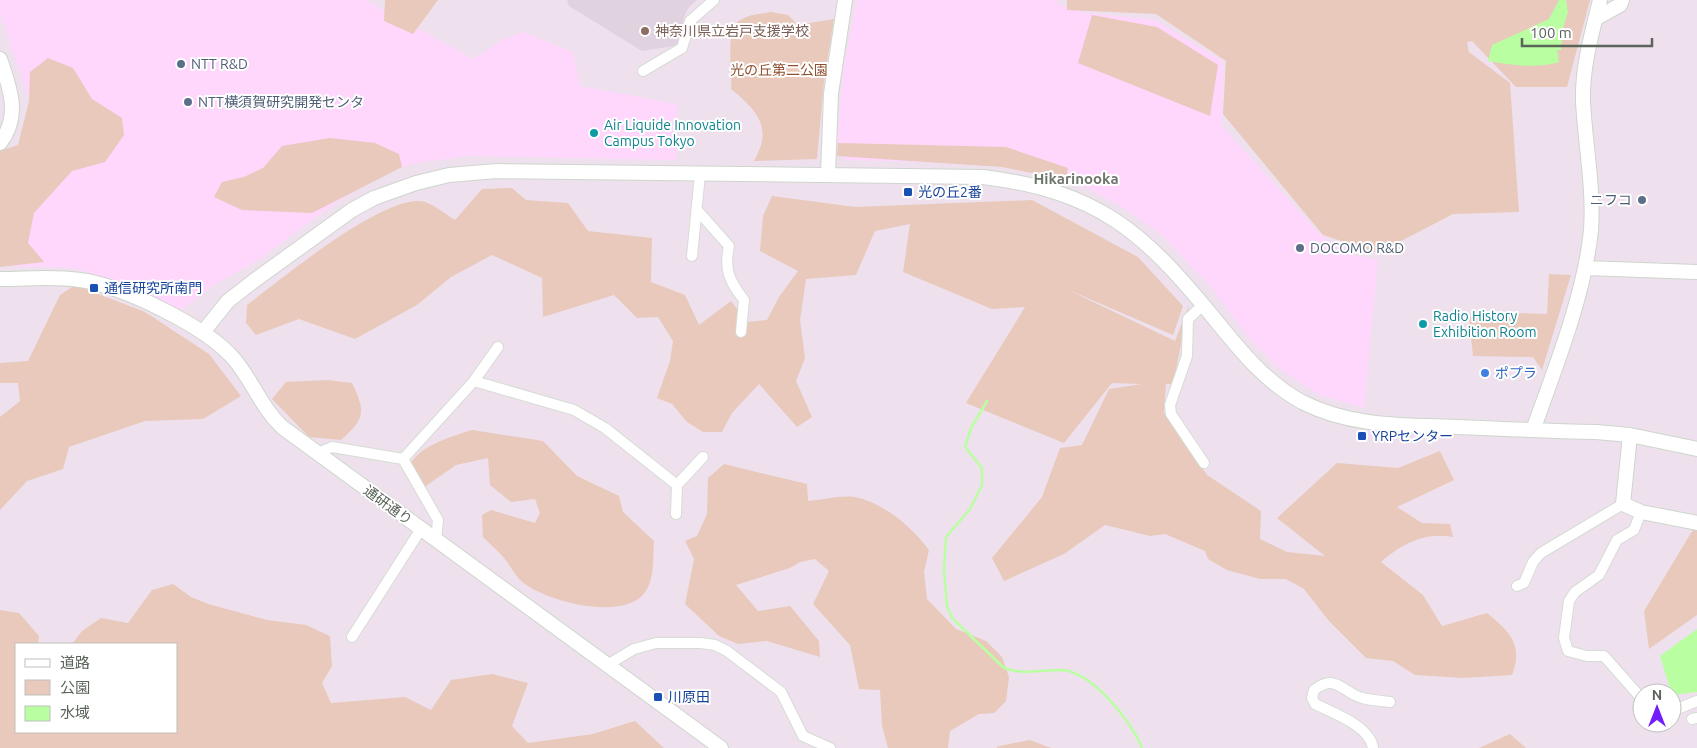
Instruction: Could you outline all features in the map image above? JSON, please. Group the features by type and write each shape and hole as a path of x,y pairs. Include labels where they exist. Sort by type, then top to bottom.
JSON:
{"street":[{"path":"643,71 682,48 690,21 714,0"},
{"path":"828,175 831,94 845,0"},
{"path":"1533,430 1586,268 1592,192 1583,99 1590,41 1600,0"},
{"path":"1595,19 1620,5 1622,0"},
{"path":"0,59 13,101 13,116 6,134 0,143"},
{"path":"203,332 228,302 255,280 352,210 374,198 448,174 476,172 983,176 1051,189 1091,206 1143,239 1265,376 1301,401 1337,416 1381,424 1630,435 1697,449"},
{"path":"692,256 700,174"},
{"path":"697,210 729,246 726,262 733,286 744,300 741,332"},
{"path":"1586,268 1697,272"},
{"name":"通研通り","path":"0,278 58,277 82,280 132,296 203,332 234,359 273,418 421,529 609,664 721,748"},
{"path":"1203,305 1188,320 1187,356 1170,406 1174,422 1204,463"},
{"path":"403,458 474,381 498,347"},
{"path":"474,381 574,410 604,428 677,485"},
{"path":"1623,504 1630,435"},
{"path":"318,453 332,447 403,458"},
{"path":"676,514 677,485 703,457"},
{"path":"403,458 438,520 436,540"},
{"path":"1623,504 1641,512 1697,523"},
{"path":"1516,586 1524,583 1533,562 1541,554 1623,504"},
{"path":"1632,688 1604,656 1587,656 1568,651 1564,638 1569,601 1575,592 1599,575 1616,540 1634,530 1641,512"},
{"path":"352,637 421,529"},
{"path":"609,664 634,649 656,643 701,643 727,650 780,692 803,736 830,748"},
{"path":"1374,748 1372,741 1362,730 1315,704 1312,698 1314,690 1322,684 1333,682 1360,697 1390,702"},
{"path":"1682,707 1697,701"}],"shaded area":[{"path":"0,0 365,0 474,59 502,40 523,32 573,52 580,86 677,104 676,160 467,156 411,164 380,176 337,202 258,260 211,287 179,311 115,281 73,268 6,266 0,163 13,153 24,135 32,107 0,13"},
{"name":"神奈川県立岩戸支援学校","path":"567,0 697,0 689,7 684,17 680,45 642,51 569,6"},
{"path":"857,0 1058,0 1059,5 1087,13 1155,20 1223,62 1222,126 1316,230 1331,243 1352,255 1378,260 1364,408 1319,395 1280,369 1248,337 1211,287 1163,236 1125,209 1087,188 1045,173 1005,164 847,160 836,153 843,70"}],"green space":[{"path":"385,0 438,0 413,34 384,21"},
{"path":"1067,0 1590,0 1567,87 1516,87 1472,41 1467,42 1469,52 1510,83 1519,212 1453,214 1378,253 1323,235 1223,114 1226,61 1156,14 1067,10"},
{"name":"光の丘第二公園","path":"771,12 788,15 798,25 834,19 824,81 817,159 754,161 760,149 762,139 760,121 749,105 731,89 730,52 732,32 735,25 747,16"},
{"path":"1092,15 1157,27 1218,65 1210,116 1078,63"},
{"path":"48,58 73,68 92,99 122,118 124,135 105,162 72,171 34,213 28,243 44,262 0,267 0,151 18,145 29,101 30,72"},
{"path":"330,138 375,143 399,154 402,167 312,213 242,210 214,197 222,182 244,177 263,168 282,146"},
{"path":"838,143 1006,147 1068,168 1066,180 1002,167 837,156"},
{"path":"512,188 526,200 568,203 588,231 652,238 651,282 685,295 699,325 731,301 747,322 767,320 779,297 798,271 760,251 763,216 772,196 855,207 1032,200 1138,257 1183,306 1173,335 1064,288 1175,341 1189,305 1173,384 1166,384 1164,413 1207,475 1261,511 1260,539 1287,552 1325,556 1277,518 1337,463 1398,468 1440,451 1454,480 1397,507 1422,523 1450,524 1453,537 1432,536 1414,541 1397,550 1381,562 1423,595 1442,626 1487,613 1508,633 1515,647 1516,655 1512,675 1463,678 1415,675 1393,661 1366,658 1329,621 1304,589 1286,579 1260,579 1227,570 1208,559 1205,551 1165,534 1150,536 1105,525 1064,554 1004,581 992,558 1042,497 1060,448 1082,445 1109,389 1142,384 1112,383 1064,443 966,403 1025,307 992,309 903,272 910,224 875,231 856,275 806,279 800,320 805,358 796,381 812,417 797,427 759,384 732,413 722,432 703,432 687,422 672,404 657,398 670,361 673,341 658,317 637,318 614,295 543,317 542,278 492,255 451,277 417,305 355,339 299,319 256,335 246,323 247,305 307,259 360,223 408,202 429,203 455,220 482,189"},
{"path":"1549,274 1571,275 1542,370 1533,357 1473,356 1469,317 1491,312 1547,314"},
{"path":"75,285 145,312 209,354 241,396 203,419 145,421 69,447 63,469 27,481 0,510 0,417 20,401 18,383 0,383 0,363 28,361 60,295"},
{"path":"327,380 352,383 360,401 361,414 359,420 341,440 309,437 272,399 286,382"},
{"path":"472,430 543,441 577,476 619,496 623,512 654,541 651,577 642,596 631,603 616,607 580,605 545,595 520,580 504,558 483,537 482,515 491,510 535,523 540,513 535,499 511,502 490,485 488,458 456,465 420,490 407,476 412,461 424,450 440,441"},
{"path":"724,464 807,484 808,501 844,497 866,500 887,510 906,525 929,550 924,572 927,599 956,629 986,641 1002,657 1009,677 1006,701 994,713 979,714 950,731 948,748 888,748 882,726 880,690 859,689 850,645 813,604 829,571 815,559 800,562 790,568 736,585 758,611 790,606 819,641 820,657 767,641 738,644 719,636 685,604 694,559 685,541 697,536 707,514 708,478"},
{"path":"1694,528 1697,529 1697,615 1649,649 1644,611"},
{"path":"173,584 191,597 208,604 267,620 306,625 330,636 332,666 322,683 331,703 405,697 431,710 451,680 492,674 528,683 512,726 528,743 593,734 635,721 664,748 0,748 0,610 19,613 39,636 38,643 15,643 15,733 178,733 178,643 73,643 82,631 101,618 128,623 152,590"},
{"path":"1510,734 1526,748 1479,748"},
{"path":"1030,740 1051,748 996,748 999,746"}],"water":[{"path":"1559,0 1566,0 1568,12 1563,28 1561,50 1557,50 1559,62 1532,66 1488,61 1492,45 1549,19"},
{"path":"1697,629 1697,692 1682,694 1682,683 1668,683 1660,656"}],"waterway":[{"path":"987,401 971,428 965,447 982,468 982,485 970,509 946,537 944,570 947,606 952,618 1004,668 1025,672 1061,670 1085,679 1098,688 1120,712 1142,748"}],"place":[{"name":"神奈川県立岩戸支援学校","path":"645,31"},
{"name":"NTT R&D","path":"181,64"},
{"name":"NTT横須賀研究開発センタ","path":"188,102"},
{"name":"Air Liquide Innovation Campus Tokyo","path":"594,133"},
{"name":"光の丘2番","path":"908,192"},
{"name":"ニフコ","path":"1642,200"},
{"name":"DOCOMO R&D","path":"1300,248"},
{"name":"通信研究所南門","path":"94,288"},
{"name":"Radio History Exhibition Room","path":"1423,324"},
{"name":"ポプラ","path":"1485,373"},
{"name":"YRPセンター","path":"1362,436"},
{"name":"川原田","path":"658,697"}],"district":[{"name":"Hikarinooka","path":"1076,178"}]}
